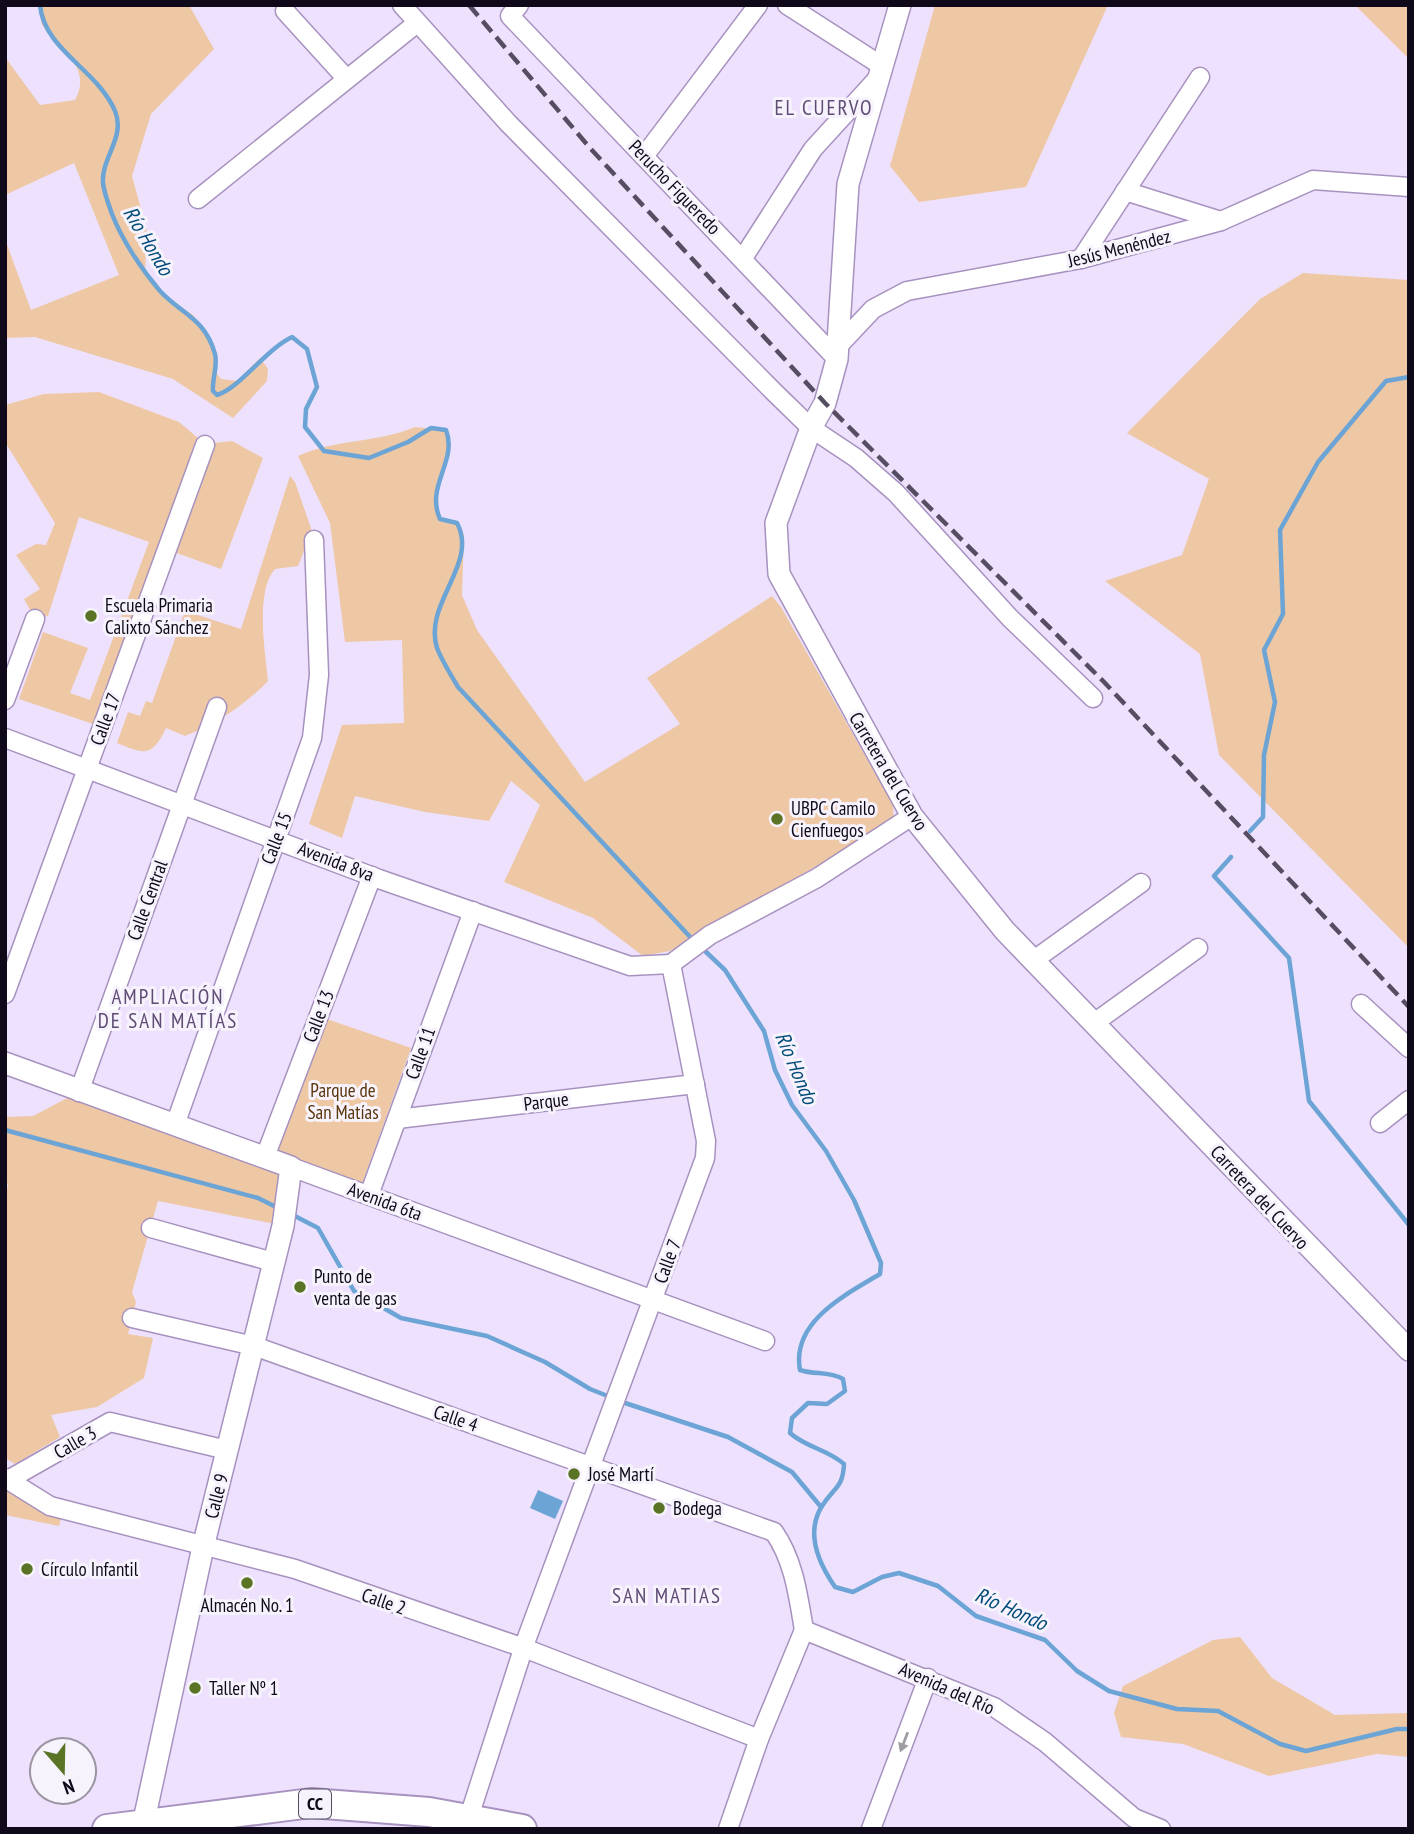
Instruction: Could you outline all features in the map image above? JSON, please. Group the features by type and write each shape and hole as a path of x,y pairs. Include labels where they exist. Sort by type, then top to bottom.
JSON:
{"main road":[{"name":"CC","path":"107,1829 172,1825 311,1803 373,1806 469,1817 522,1829"}],"street":[{"path":"402,5 508,123 811,428 856,458 895,494 1010,618 1093,698"},
{"path":"645,155 758,5"},
{"path":"743,258 813,149 880,72 787,5"},
{"name":"Carretera del Cuervo","path":"900,5 848,184 839,351 825,403 811,428 776,523 779,574 912,816 1005,931 1409,1350"},
{"path":"285,11 345,77"},
{"name":"Perucho Figueredo","path":"514,11 743,258 839,351"},
{"path":"198,199 345,77 417,23"},
{"path":"1081,259 1199,77"},
{"name":"Jesús Menéndez","path":"839,351 873,309 907,291 1081,259 1221,221 1313,180 1409,187"},
{"path":"1125,191 1221,221"},
{"name":"Calle 17","path":"5,994 205,444"},
{"name":"Calle 15","path":"175,1125 275,838 302,772 318,702 314,540"},
{"path":"5,699 35,619"},
{"name":"Calle Central","path":"79,1092 217,708"},
{"name":"Avenida 8va","path":"5,738 372,876 630,965 671,964"},
{"path":"671,964 710,935 817,878 912,816"},
{"name":"Calle 13","path":"265,1157 372,876"},
{"path":"1034,960 1141,883"},
{"name":"Calle 11","path":"369,1195 472,911"},
{"path":"1094,1023 1198,948"},
{"name":"Calle 7","path":"469,1817 524,1648 705,1157 706,1141 671,964"},
{"path":"1361,1004 1409,1048"},
{"name":"Avenida 6ta","path":"5,1063 765,1340"},
{"name":"Parque","path":"397,1119 695,1084"},
{"path":"1380,1123 1409,1100"},
{"name":"Calle 9","path":"143,1825 203,1546 283,1226 291,1167"},
{"path":"151,1228 273,1262"},
{"name":"Calle 4","path":"132,1318 254,1346 775,1532 786,1549 792,1567 804,1630"},
{"name":"Calle 3","path":"7,1479 110,1422 228,1450"},
{"name":"Calle 2","path":"7,1479 50,1506 295,1569 524,1648 760,1739"},
{"path":"728,1829 760,1739 804,1630"},
{"name":"Avenida del Río","path":"804,1630 994,1707 1045,1742 1134,1818 1161,1829"},
{"path":"871,1829 928,1678"}],"green space":[{"path":"40,5 189,5 214,49 151,114 132,176 147,231 145,270 161,292 194,316 215,353 217,374 221,379 237,381 260,358 268,369 267,381 233,418 173,379 35,337 5,338 5,239 31,310 119,275 74,163 5,195 5,57 40,105 75,100 79,88 77,69 43,26"},
{"path":"935,5 1108,5 1026,187 919,202 890,166"},
{"path":"1355,5 1409,5 1409,59"},
{"path":"1303,273 1409,280 1409,948 1219,755 1200,654 1105,581 1182,555 1209,479 1127,433 1260,299"},
{"path":"99,392 179,422 205,444 232,441 263,458 221,569 160,547 93,724 19,699 43,632 88,648 70,693 90,700 149,542 79,517 48,616 35,619 24,599 40,589 16,555 36,544 46,545 55,523 5,442 5,405 44,394"},
{"path":"415,427 446,430 448,452 438,485 436,507 440,519 457,523 464,535 462,595 477,630 585,782 680,724 647,678 772,596 781,607 893,805 894,821 670,951 643,956 593,918 504,882 540,805 511,781 489,821 425,812 355,796 342,838 309,824 342,725 404,723 402,640 345,642 330,523 298,456"},
{"path":"290,476 295,482 312,531 298,566 275,569 265,592 263,622 268,681 230,713 185,736 166,728 156,745 146,751 134,750 117,743 128,712 140,716 146,701 152,703 185,611 241,629"},
{"name":"Parque de San Matías","path":"324,1018 411,1048 362,1184 276,1154"},
{"path":"73,1095 284,1170 275,1224 158,1201 132,1292 136,1302 128,1334 153,1338 144,1378 97,1407 51,1415 60,1437 15,1464 5,1458 5,1200 8,1185 5,1180 5,1117 33,1116"},
{"path":"5,1488 61,1518 59,1526 5,1515"},
{"path":"1240,1637 1272,1678 1335,1715 1409,1713 1409,1757 1377,1754 1269,1776 1183,1744 1121,1737 1114,1713 1123,1686 1213,1640"}],"water":[{"path":"538,1490 563,1501 555,1519 530,1508"}],"waterway":[{"name":"Río Hondo","path":"40,5 51,35 97,83 115,111 118,121 116,139 103,174 108,203 121,234 146,274 168,299 199,324 211,342 216,359 213,391 217,395 235,385 272,351 292,337 307,349 317,387 306,409 305,427 324,451 369,458 408,442 431,428 446,430 448,452 438,485 436,507 440,519 457,523 462,538 457,569 437,615 435,631 441,658 458,687 692,939"},
{"path":"1250,831 1263,817 1264,755 1275,702 1264,650 1283,614 1280,530 1318,462 1386,381 1409,377"},
{"path":"1231,857 1214,876 1289,958 1309,1101 1409,1225"},
{"name":"Río Hondo","path":"705,951 725,970 764,1031 775,1070 792,1105 826,1151 854,1200 881,1263 880,1274 837,1301 812,1324 799,1353 800,1370 843,1379 845,1391 827,1404 808,1403 792,1418 790,1433 844,1464 840,1483 817,1516 814,1537 819,1558 835,1587 853,1592 882,1577 899,1573 938,1586 976,1616 1045,1640 1077,1671 1109,1691 1177,1709 1218,1711 1280,1744 1306,1751 1397,1729 1409,1729"},
{"path":"5,1130 258,1198 280,1209"},
{"path":"291,1214 318,1228 354,1291 401,1318 487,1336 545,1362 590,1389 610,1397"},
{"path":"619,1401 728,1437 792,1472 821,1507"}],"railway":[{"path":"469,5 590,148 825,403 1104,682 1409,1007"}],"place":[{"name":"Escuela Primaria Calixto Sánchez","path":"91,616"},
{"name":"UBPC Camilo Cienfuegos","path":"777,819"},
{"name":"Punto de venta de gas","path":"300,1287"},
{"name":"José Martí","path":"574,1474"},
{"name":"Bodega","path":"659,1508"},
{"name":"Círculo Infantil","path":"27,1569"},
{"name":"Almacén No. 1","path":"247,1583"},
{"name":"Taller Nº 1","path":"195,1688"}],"district":[{"name":"EL CUERVO","path":"824,108"},
{"name":"AMPLIACIÓN DE SAN MATÍAS","path":"168,1009"},
{"name":"SAN MATIAS","path":"667,1596"}]}
